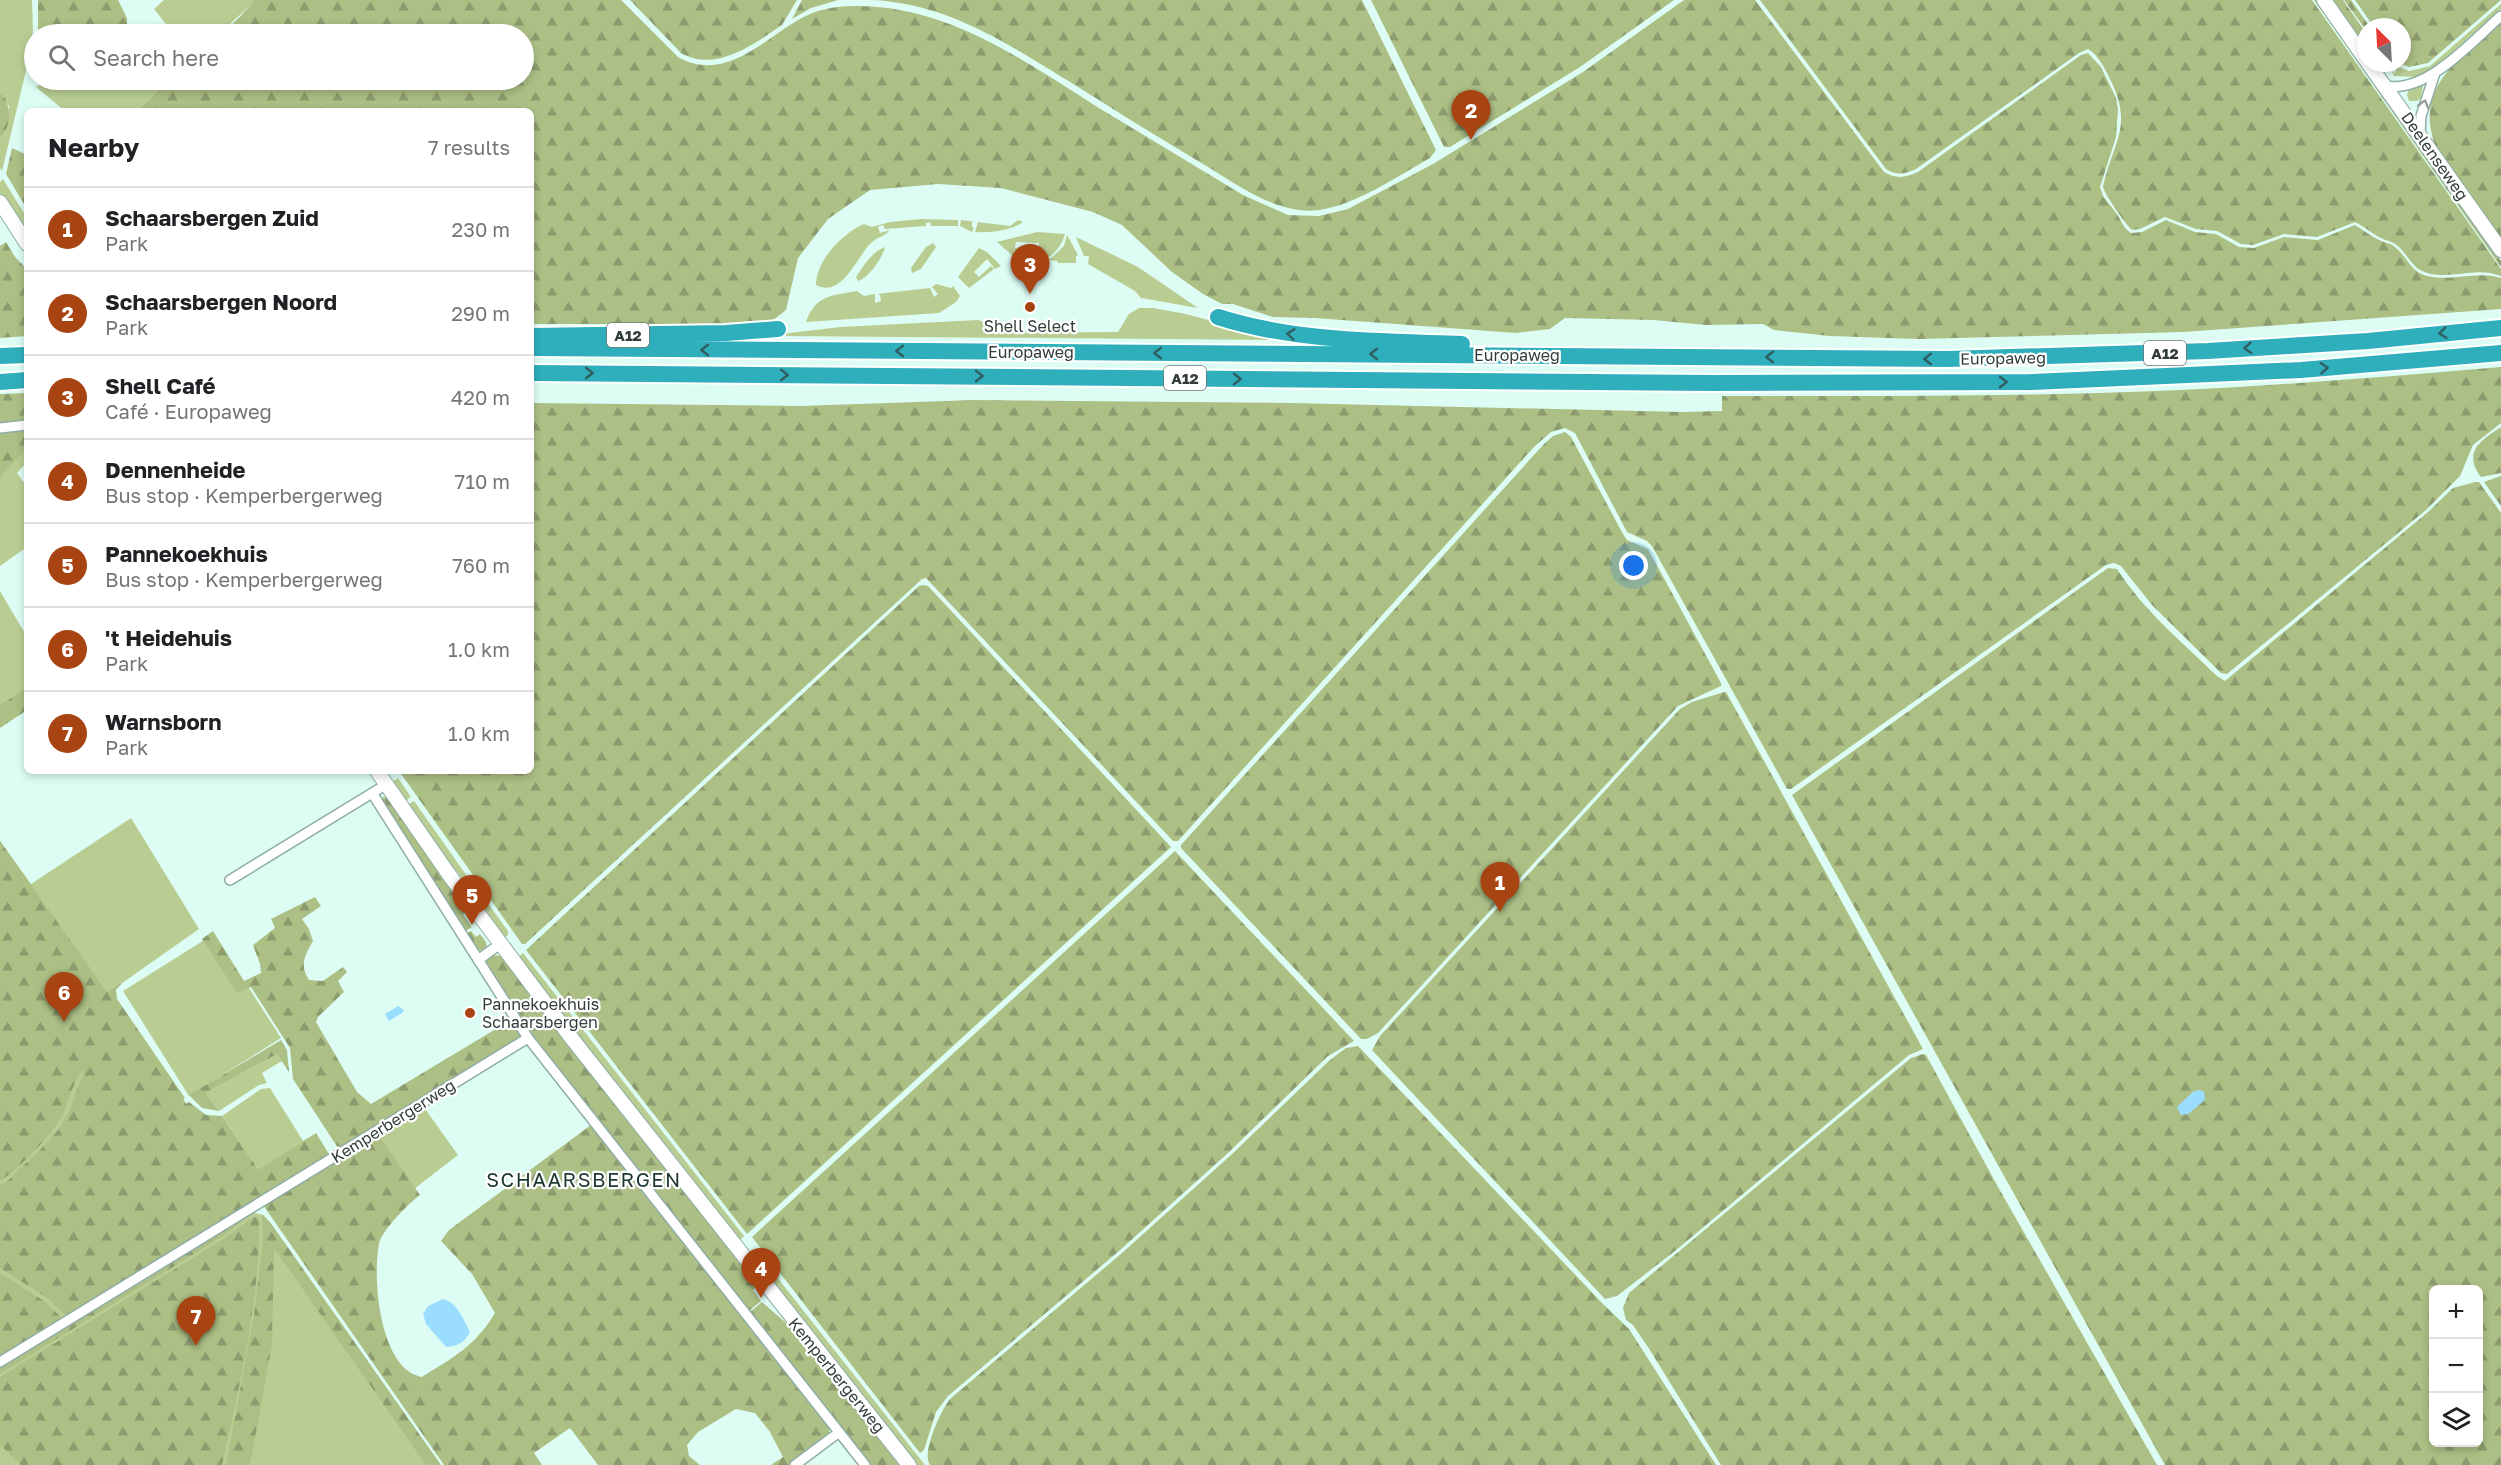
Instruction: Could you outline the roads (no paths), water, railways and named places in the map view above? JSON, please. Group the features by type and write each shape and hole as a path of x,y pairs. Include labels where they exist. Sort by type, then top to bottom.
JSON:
{"highway":[{"name":"A12","path":"1218,317 1279,333 1340,340 1520,346 1622,356"},
{"name":"Europaweg","path":"534,348 1948,359 2074,356 2368,341 2501,328"},
{"name":"A12","path":"534,336 726,333 778,329"},
{"name":"Europaweg","path":"534,373 1725,383 2020,382 2301,370 2501,353"},
{"path":"0,357 24,355"},
{"path":"0,382 24,380"}],"main road":[{"name":"Deelenseweg","path":"2324,0 2357,47"},
{"name":"Deelenseweg","path":"2374,72 2501,250"},
{"path":"0,202 24,239"},
{"name":"Kemperbergerweg","path":"379,774 500,944 639,1124 909,1465"}],"street":[{"path":"2384,86 2410,84 2435,74 2501,16"},
{"path":"2420,135 2421,116 2435,74"},
{"path":"0,428 24,425"},
{"path":"230,880 387,784"},
{"name":"Kemperbergerweg","path":"372,793 528,1038 865,1465"},
{"path":"478,960 500,944"},
{"name":"Kemperbergerweg","path":"0,1362 528,1038"},
{"path":"795,1465 838,1433"}],"water":[{"path":"398,1006 404,1010 389,1021 385,1014"},
{"path":"2194,1091 2204,1092 2205,1100 2188,1114 2181,1115 2177,1107"},
{"path":"443,1299 456,1308 470,1332 465,1339 454,1346 446,1347 426,1324 423,1314 428,1306"}],"place":[{"name":"Schaarsbergen Noord","path":"1471,140"},
{"name":"Shell Café","path":"1030,294"},
{"name":"Shell Select","path":"1030,307"},
{"name":"Schaarsbergen Zuid","path":"1500,912"},
{"name":"Pannekoekhuis","path":"472,925"},
{"name":"Pannekoekhuis Schaarsbergen","path":"470,1013"},
{"name":"'t Heidehuis","path":"64,1022"},
{"name":"Dennenheide","path":"761,1298"},
{"name":"Warnsborn","path":"196,1346"}],"district":[{"name":"SCHAARSBERGEN","path":"584,1179"}]}
